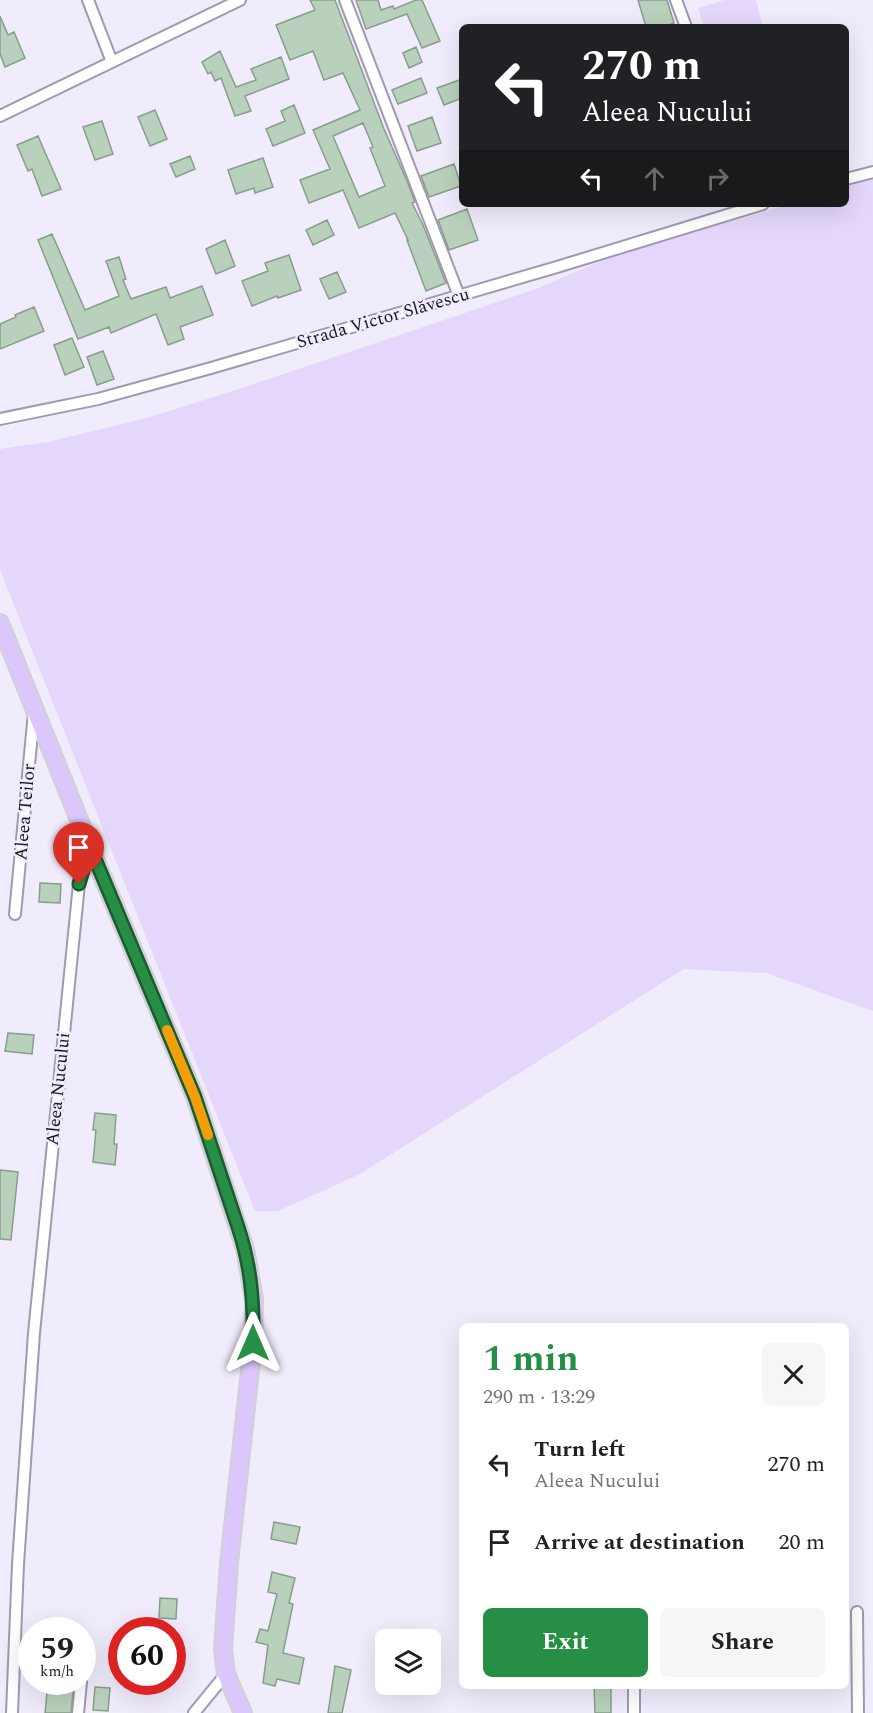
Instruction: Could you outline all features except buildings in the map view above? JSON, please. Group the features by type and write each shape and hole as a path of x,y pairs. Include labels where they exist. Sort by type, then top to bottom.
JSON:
{"main road":[{"path":"0,623 90,847 195,1097 245,1249 252,1289 253,1343 223,1649 226,1674 243,1713"}],"street":[{"path":"88,0 112,62"},
{"path":"0,116 240,0"},
{"path":"345,0 459,296"},
{"path":"676,0 685,24"},
{"path":"849,178 873,172"},
{"name":"Strada Victor Slăvescu","path":"0,419 98,399 459,296 744,207"},
{"name":"Aleea Teilor","path":"15,914 34,709"},
{"name":"Aleea Nucului","path":"12,1713 18,1564 34,1333 79,884 90,847"},
{"path":"857,1612 858,1713"},
{"path":"194,1713 226,1674"},
{"path":"634,1689 634,1713"},
{"path":"78,1713 80,1695"}],"shaded area":[{"path":"726,0 756,0 762,24 703,24 698,8"},
{"path":"873,177 873,1011 766,973 684,969 360,1174 278,1211 255,1211 0,570 0,449 48,442 147,418 242,388 536,289 636,246 780,207 849,207 849,186"}],"slow traffic":[{"path":"167,1030 208,1135"}],"route":[{"path":"79,884 90,847 195,1097 238,1227 245,1249 254,1299 253,1343"}]}
